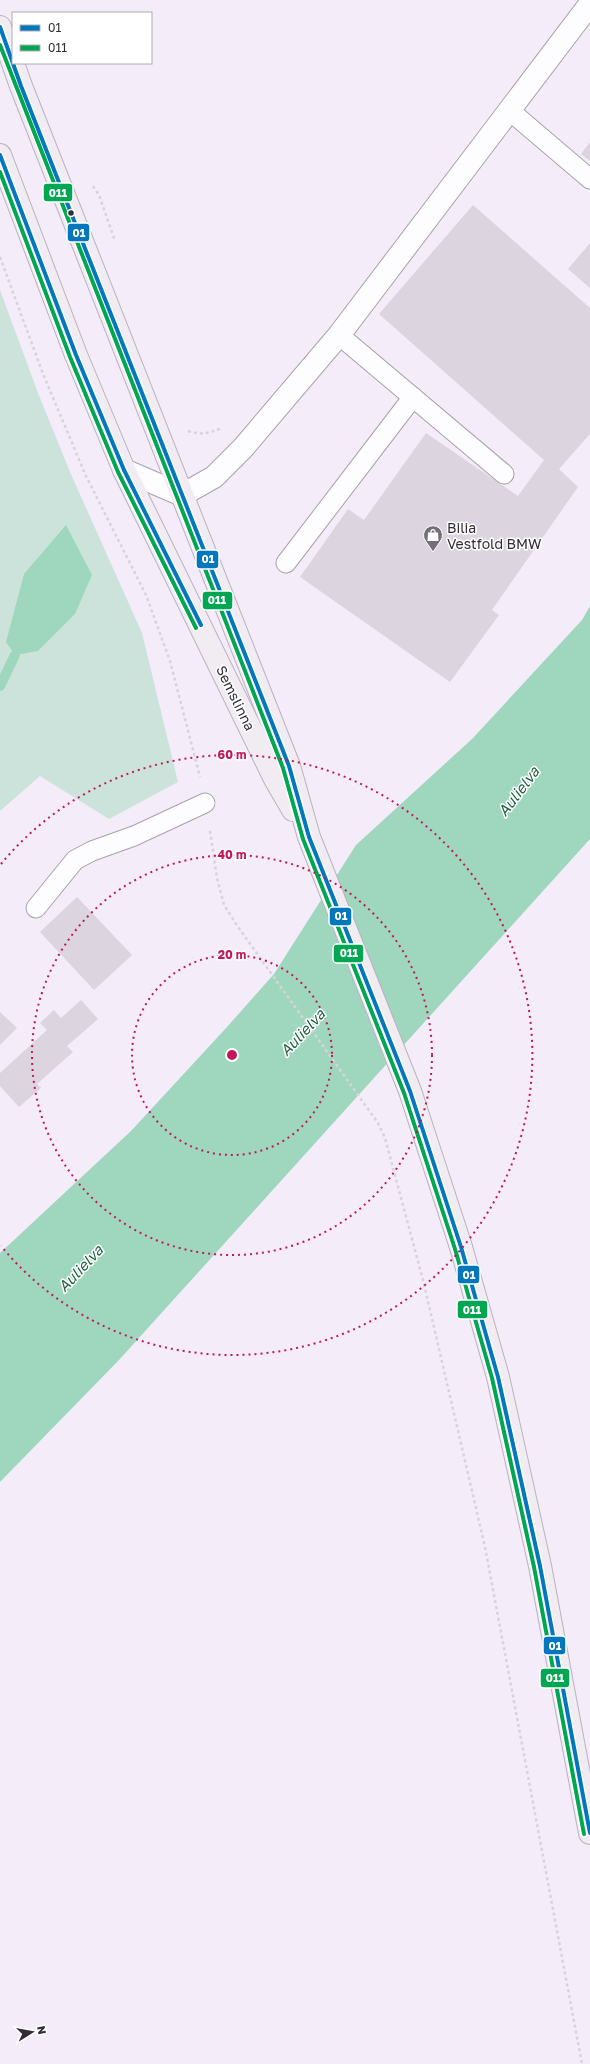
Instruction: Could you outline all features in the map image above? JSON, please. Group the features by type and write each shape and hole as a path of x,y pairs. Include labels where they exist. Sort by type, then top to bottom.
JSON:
{"main road":[{"name":"Semslinna","path":"0,27 12,61"},
{"name":"Semslinna","path":"13,64 289,766 309,838"},
{"name":"Semslinna","path":"0,155 73,348 124,470 275,779 309,838"},
{"path":"309,838 410,1091 461,1247 498,1377 540,1566 590,1833"}],"street":[{"path":"124,470 182,495 214,477 243,448 339,335 590,4"}],"lane":[{"path":"509,110 590,179"},
{"path":"339,335 504,474"},
{"path":"286,563 412,397"},
{"path":"36,908 75,860 92,851 134,836 205,803"}],"path":[{"path":"0,257 43,374 86,476 146,595 170,661 198,766 224,904 238,927 378,1124 385,1138 423,1280 485,1548 582,2064"},
{"path":"184,427 200,435 210,433 224,426"}],"shaded area":[{"path":"0,290 38,393 70,472 142,633 178,782 109,819 40,776 0,811"}],"water":[{"path":"66,525 92,575 75,614 38,651 15,655 6,642 24,574"},
{"name":"Aulielva","path":"590,606 590,839 119,1360 0,1482 0,1253 131,1131 227,1027 274,974 356,845 472,739 582,620"}],"building":[{"path":"590,142 590,161 581,154"},
{"path":"473,205 590,308 590,434 559,469 578,487 492,610 499,615 450,682 300,577 348,509 364,520 426,433 518,496 544,460 379,314"},
{"path":"590,243 590,288 568,269"},
{"path":"77,897 132,955 94,990 40,932"},
{"path":"81,1000 98,1019 67,1046 73,1052 37,1084 41,1088 19,1107 0,1086 0,1073 47,1030 40,1023 54,1010 61,1018"},
{"path":"0,1012 17,1028 0,1045"}],"waterway":[{"path":"0,686 15,655"}],"transit line":[{"name":"01","path":"0,27 12,61"},
{"name":"011","path":"0,45 283,768 303,839 404,1093 455,1249 492,1378 534,1567 584,1834"},
{"name":"01","path":"13,64 289,766 309,837 410,1091 461,1247 498,1377 540,1566 590,1833"},
{"name":"01","path":"0,155 76,355 124,470 201,625"},
{"name":"011","path":"0,172 70,357 118,472 196,628"}],"place":[{"name":"Bilia Vestfold BMW","path":"433,552"}]}
